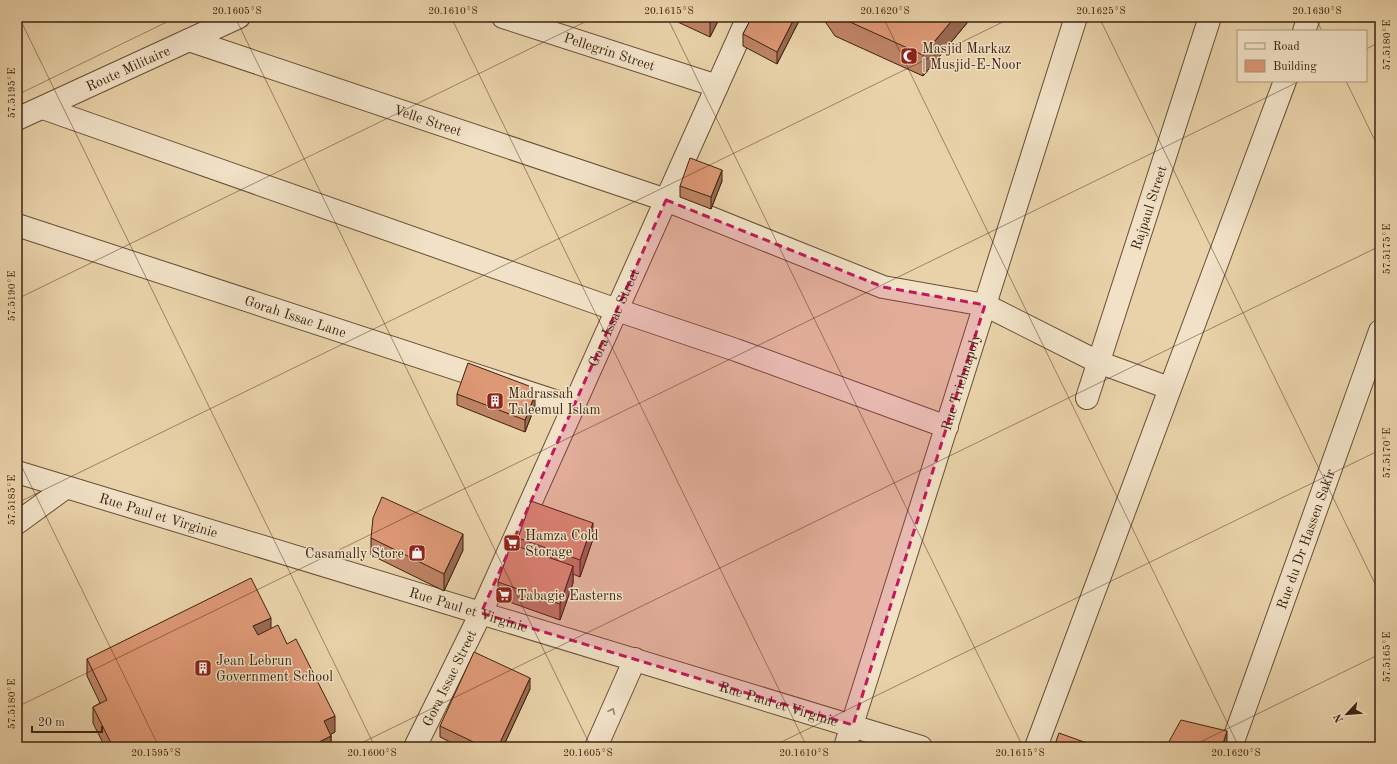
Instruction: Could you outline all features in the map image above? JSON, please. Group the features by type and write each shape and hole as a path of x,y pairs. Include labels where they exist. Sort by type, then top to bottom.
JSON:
{"street":[{"name":"Route Militaire","path":"17,119 239,17"},
{"name":"Pellegrin Street","path":"503,17 717,86"},
{"name":"Gora Issac Street","path":"416,747 481,613 748,17"},
{"name":"Rue Trichnapoly","path":"845,747 1076,17"},
{"name":"Rajpaul Street","path":"1087,398 1210,17"},
{"path":"1304,30 1309,17"},
{"name":"Velle Street","path":"189,40 666,200 883,287 985,305 1098,362 1169,388"},
{"path":"1036,747 1285,82"},
{"path":"43,108 617,310 736,350 947,427"},
{"name":"Gorah Issac Lane","path":"17,225 573,407"},
{"name":"Rue du Dr Hassen Sakir","path":"1231,747 1380,331"},
{"name":"Rue Paul et Virginie","path":"17,472 65,488 635,659 921,747"},
{"path":"17,523 65,488"},
{"path":"596,747 635,659"}],"highlighted area":[{"path":"666,200 883,287 985,305 853,725 481,613"}],"building":[{"path":"702,17 712,17 710,21"},
{"path":"752,17 795,17 777,52 743,34"},
{"path":"839,17 955,17 923,55"},
{"path":"690,158 722,170 711,197 680,186"},
{"name":"Madrassah Taleemul Islam","path":"468,363 529,386 535,395 525,420 457,394"},
{"name":"Casamally Store","path":"382,497 463,534 444,574 371,538 373,518"},
{"path":"531,501 593,523 580,560 518,538"},
{"path":"511,544 573,566 560,604 498,582"},
{"name":"Jean Lebrun Government School","path":"251,578 271,618 253,626 258,635 278,625 287,644 296,639 335,716 324,721 331,736 309,747 113,747 93,707 107,700 87,659"},
{"path":"474,652 530,678 498,747 484,747 440,726"},
{"path":"1181,720 1227,731 1222,747 1166,747"},
{"path":"1059,733 1098,747 1054,747"}],"place":[{"name":"Masjid Markaz | Musjid-E-Noor","path":"909,56"},
{"name":"Madrassah Taleemul Islam","path":"495,401"},
{"name":"Hamza Cold Storage","path":"512,543"},
{"name":"Casamally Store","path":"417,553"},
{"name":"Tabagie Easterns","path":"504,595"},
{"name":"Jean Lebrun Government School","path":"203,668"}]}
